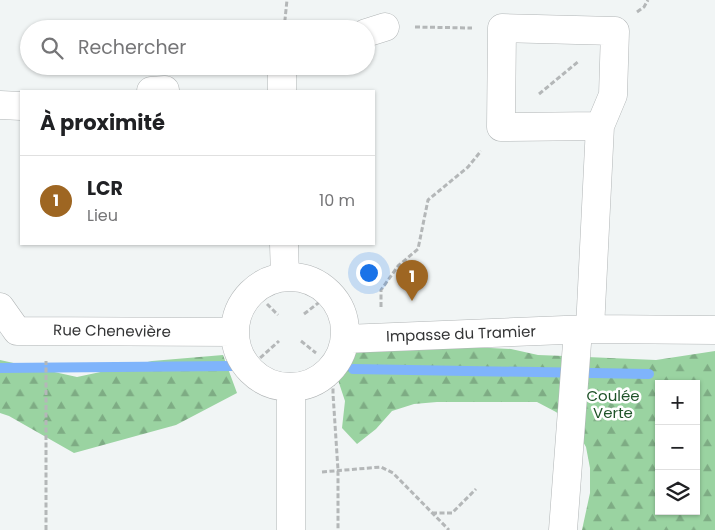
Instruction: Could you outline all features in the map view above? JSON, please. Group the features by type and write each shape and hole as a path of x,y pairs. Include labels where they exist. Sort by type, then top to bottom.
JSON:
{"street":[{"path":"563,530 584,330 600,126 613,95 615,31 502,28 501,127 600,126"},
{"path":"282,75 282,90"},
{"path":"0,105 20,106"},
{"path":"284,245 284,277"},
{"path":"284,277 297,277 309,280 330,294 339,306 344,330 340,354 333,366 321,377 307,384 291,387 275,385 261,378 249,368 239,352 235,332 237,317 244,303 254,291 263,284 284,277"},
{"name":"Rue Chenevière","path":"0,307 17,330 235,332"},
{"name":"Impasse du Tramier","path":"344,330 715,330"},
{"path":"291,387 291,530"}],"path":[{"path":"285,20 287,0"},
{"path":"539,95 644,7 648,0"},
{"path":"418,27 502,28"},
{"path":"344,330 382,320 382,290 398,266 418,249 428,200 468,167 501,127"},
{"path":"304,314 330,294"},
{"path":"249,368 279,341"},
{"path":"46,355 46,530"},
{"path":"333,366 338,470 338,530"},
{"path":"338,470 381,468 393,473 449,530"},
{"path":"432,513 452,513 476,489"}],"green space":[{"name":"Coulée Verte","path":"391,343 511,349 538,355 656,360 715,351 715,530 582,530 590,493 590,468 586,447 575,428 556,412 537,402 437,402 414,404 392,411 376,429 357,444 342,428 345,401 337,377 348,355"},
{"path":"223,355 237,393 176,425 74,453 9,416 0,413 0,360 77,377 152,361"}],"waterway":[{"path":"0,368 232,366"},
{"path":"353,369 649,374"}],"place":[{"name":"LCR","path":"412,301"}]}
